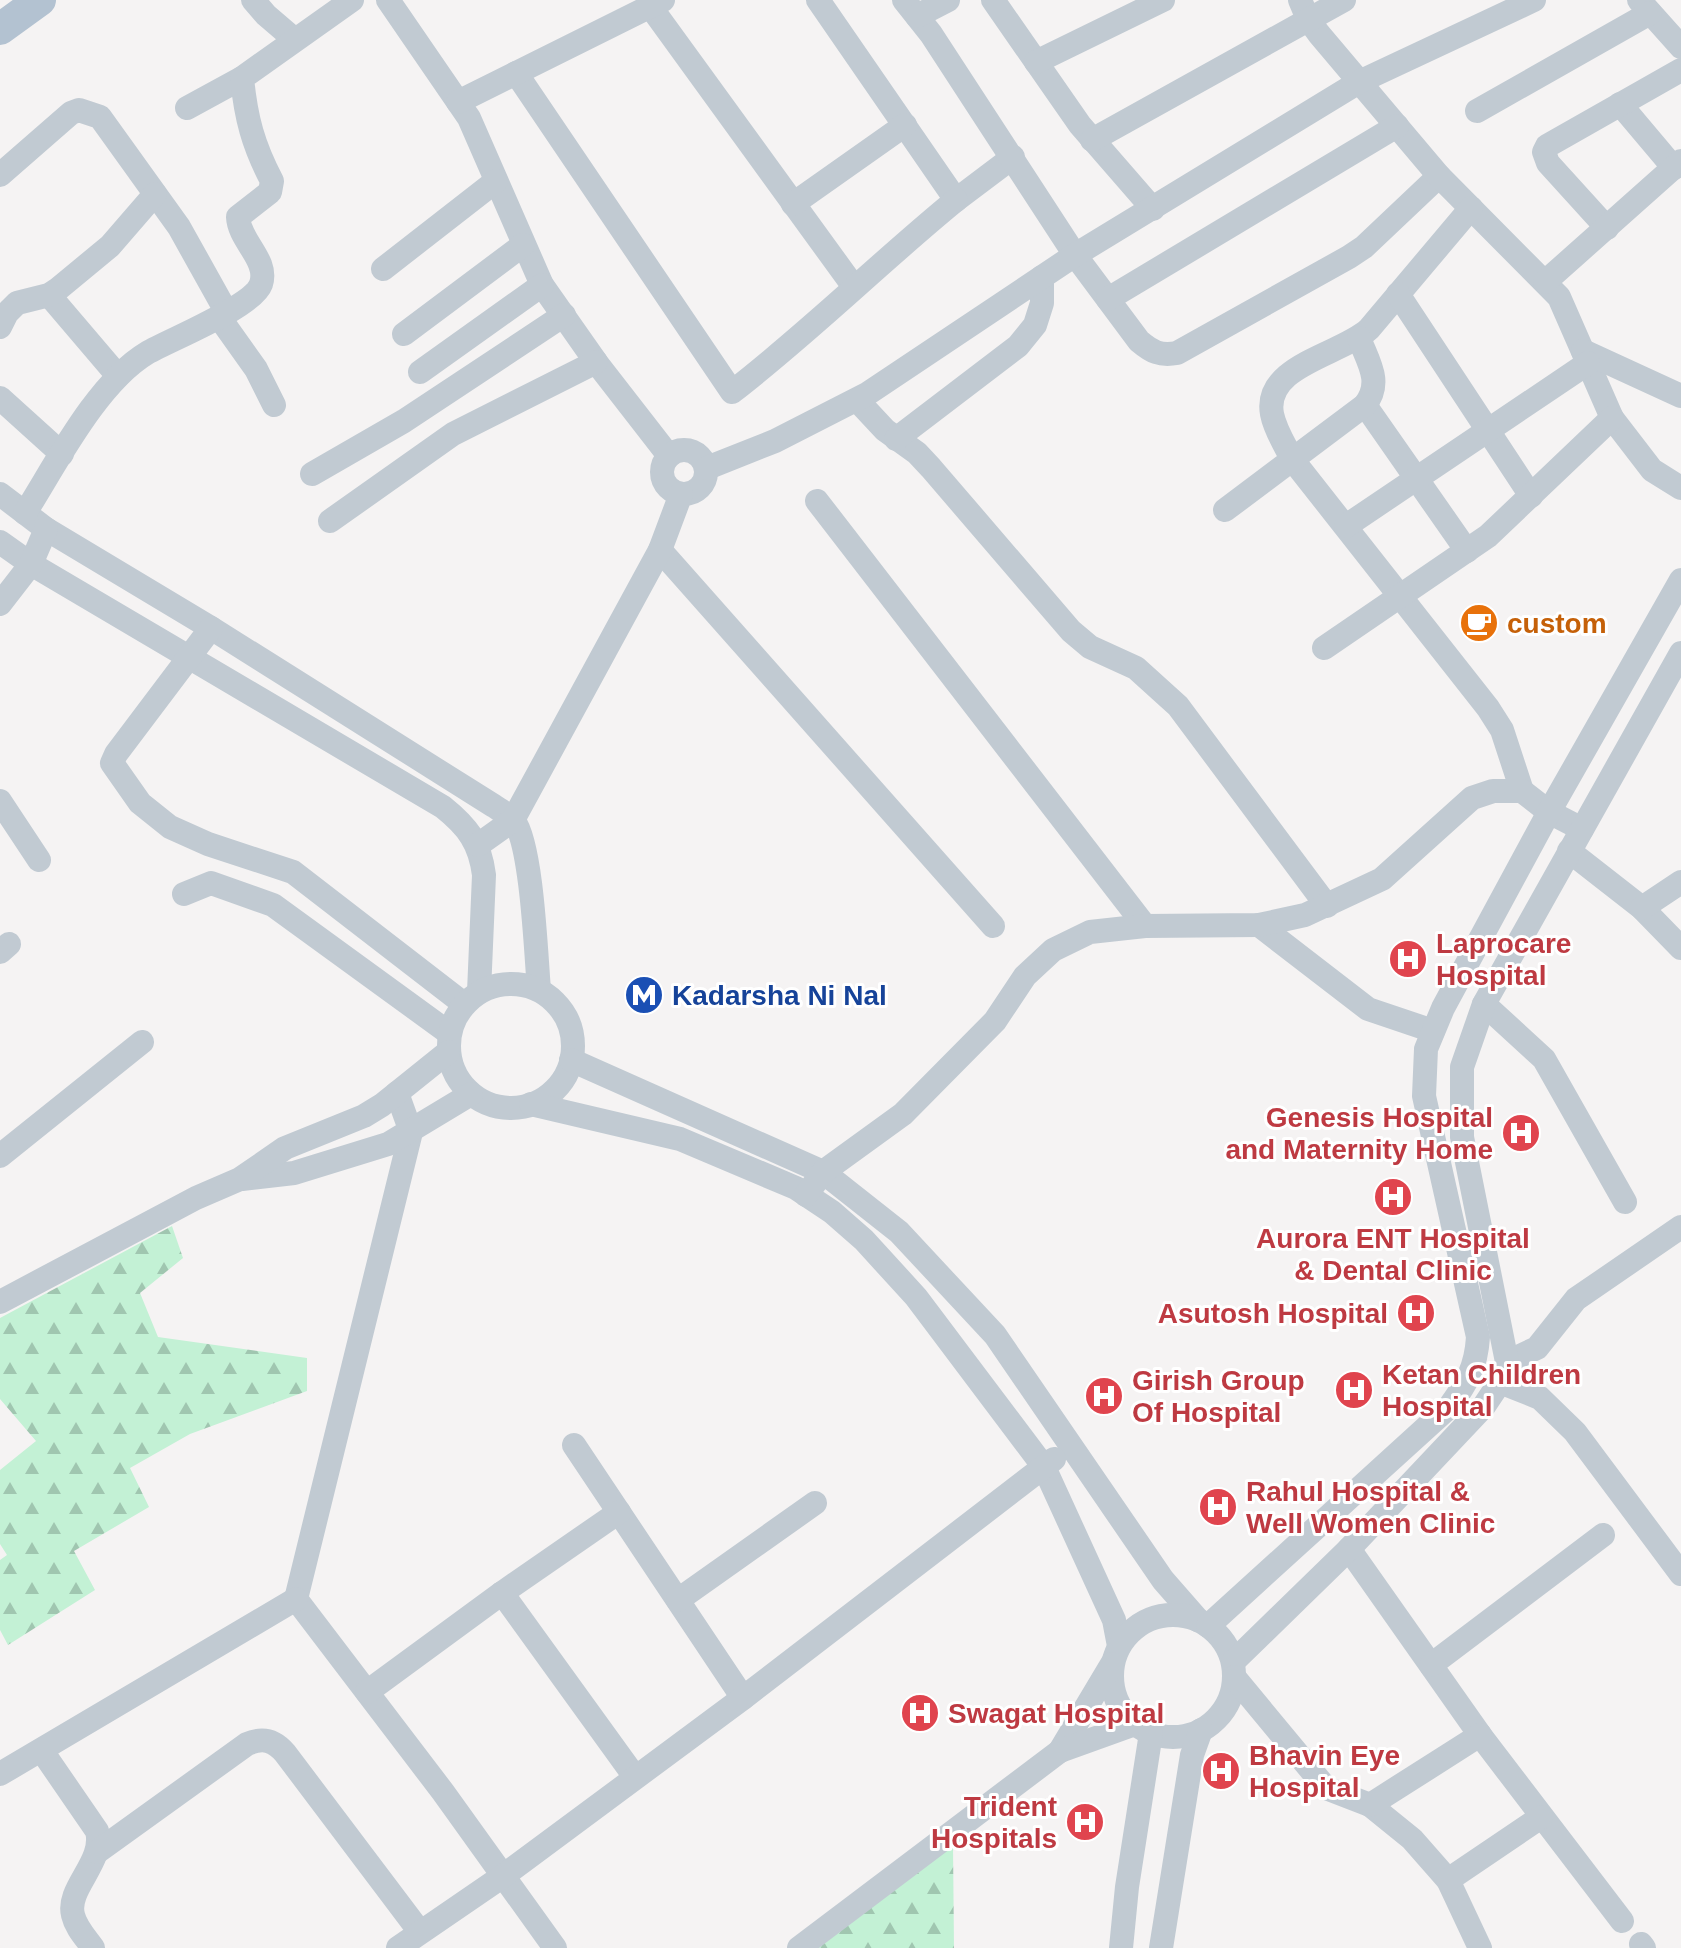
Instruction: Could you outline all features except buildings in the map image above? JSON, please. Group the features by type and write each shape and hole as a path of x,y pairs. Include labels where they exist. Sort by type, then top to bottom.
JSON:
{"main road":[{"path":"0,29 40,0"}],"street":[{"path":"253,0 294,39"},
{"path":"187,108 242,78 352,0"},
{"path":"388,0 469,118 542,285 596,362 669,456"},
{"path":"818,0 956,200"},
{"path":"948,0 911,8 1013,157 1075,255 1139,341 1151,351 1164,356 1177,353 1356,252 1439,176"},
{"path":"993,0 1092,140 1153,209"},
{"path":"1036,62 1163,0"},
{"path":"1092,140 1304,10 1344,0"},
{"path":"707,468 775,441 857,400 1075,255 1359,82 1534,0"},
{"path":"458,102 657,3 793,204 854,287"},
{"path":"1477,111 1644,7 1681,47"},
{"path":"1304,10 1359,82 1439,176 1559,297 1612,418 1652,470 1681,488"},
{"path":"1607,228 1548,163 1544,152 1553,140 1681,70"},
{"path":"516,73 732,392 772,362 956,200 1013,157"},
{"path":"25,513 62,454 118,376 145,354 223,315 257,292 262,282 262,268 238,228 238,217 270,192 272,181 257,152 246,117 242,78"},
{"path":"1545,282 1677,164 1620,104"},
{"path":"0,175 71,113 79,110 100,117 187,239 223,315 274,405"},
{"path":"793,204 905,125"},
{"path":"1108,299 1397,126"},
{"path":"383,269 496,181"},
{"path":"0,327 17,303 49,295 121,237 155,194"},
{"path":"1471,208 1359,338 1299,367 1275,388 1271,412 1292,459 1495,719 1502,730 1522,791 1549,812 1582,829"},
{"path":"404,334 523,245"},
{"path":"896,439 1018,346 1035,325 1042,303 1042,277"},
{"path":"420,372 542,285"},
{"path":"1398,294 1531,496"},
{"path":"49,295 118,376"},
{"path":"312,474 404,421 564,315"},
{"path":"1225,510 1365,405 1375,388 1359,338"},
{"path":"1585,357 1681,396"},
{"path":"1346,526 1489,430 1585,357"},
{"path":"330,521 453,434 596,362"},
{"path":"0,398 62,454"},
{"path":"857,400 931,468 1071,631 1090,647 1136,668 1178,706 1327,906"},
{"path":"1365,405 1467,551"},
{"path":"1324,648 1467,551 1531,496 1612,418"},
{"path":"681,450 700,456 707,468 700,487 681,494 669,487 663,468 669,456 681,450"},
{"path":"0,494 46,529 211,628 513,820 526,858 539,990"},
{"path":"478,845 513,820 660,550 681,494"},
{"path":"817,501 1145,926"},
{"path":"0,604 31,564 46,529"},
{"path":"0,542 31,564 443,807 460,821 478,845 484,875 472,998 449,1042 397,1093 364,1116 285,1148 240,1179 2,1296"},
{"path":"660,550 993,926"},
{"path":"1203,1623 1450,1406 1467,1382 1476,1359 1478,1337 1424,1096 1426,1049 1549,812 1681,580"},
{"path":"211,628 116,754 112,763 130,790 140,803 170,827 189,837 293,872 472,998"},
{"path":"1681,653 1484,1004 1462,1067 1460,1095 1462,1137 1503,1372 1540,1398 1575,1432 1681,1574"},
{"path":"806,1195 823,1172 903,1114 995,1021 1025,976 1053,950 1090,932 1145,926 1259,925 1305,915 1382,879 1472,798 1493,791 1522,791"},
{"path":"0,801 39,860"},
{"path":"1569,851 1642,908 1681,948"},
{"path":"1642,908 1681,882"},
{"path":"184,894 211,883 273,905 449,1042 452,1068 460,1082 471,1094 485,1102 516,1108 550,1094 563,1079 571,1060 573,1039 568,1019 556,1002 539,990 509,983 493,986 472,998"},
{"path":"1259,925 1368,1009 1433,1031"},
{"path":"1484,1004 1544,1059 1625,1202"},
{"path":"0,1156 142,1042"},
{"path":"571,1060 823,1172 899,1232 995,1335 1163,1580 1226,1644 1234,1669 1326,1788 1370,1805 1412,1839 1448,1880 1480,1948"},
{"path":"0,1774 296,1599 411,1132 397,1093"},
{"path":"240,1179 294,1173 388,1144 471,1094"},
{"path":"531,1104 680,1139 796,1188 832,1212 864,1240 916,1297 1044,1467 1114,1620 1116,1654 1112,1679 1115,1696 1123,1711 1143,1728 1167,1737 1184,1736 1214,1721 1232,1693 1234,1669 1484,1406 1503,1372 1537,1348 1576,1299 1681,1227"},
{"path":"574,1445 743,1698"},
{"path":"398,1948 503,1876 743,1698 1072,1445"},
{"path":"678,1600 815,1503"},
{"path":"367,1692 619,1512"},
{"path":"1431,1665 1603,1535"},
{"path":"1349,1549 1480,1735 1622,1921"},
{"path":"502,1593 635,1777"},
{"path":"296,1599 555,1948"},
{"path":"1060,1751 1128,1634 1153,1618 1169,1615 1203,1623"},
{"path":"799,1948 1060,1751 1143,1728"},
{"path":"1121,1948 1143,1728"},
{"path":"1161,1948 1192,1755 1201,1730"},
{"path":"1370,1805 1480,1735"},
{"path":"97,1852 247,1744 268,1740 285,1753 420,1932"},
{"path":"42,1751 97,1831 100,1841 72,1903 76,1923 93,1948"},
{"path":"1448,1880 1541,1817"}],"green space":[{"path":"172,1226 183,1258 140,1293 158,1337 307,1358 307,1391 190,1434 130,1468 149,1507 74,1551 95,1590 8,1645 0,1630 0,1560 7,1555 0,1544 0,1470 36,1441 0,1399 0,1318"},
{"path":"953,1845 954,1948 818,1948"}],"place":[{"name":"custom","path":"1479,623"},
{"name":"Laprocare Hospital","path":"1408,959"},
{"name":"Kadarsha Ni Nal","path":"644,995"},
{"name":"Genesis Hospital and Maternity Home","path":"1521,1133"},
{"name":"Aurora ENT Hospital & Dental Clinic","path":"1393,1197"},
{"name":"Asutosh Hospital","path":"1416,1313"},
{"name":"Ketan Children Hospital","path":"1354,1390"},
{"name":"Girish Group Of Hospital","path":"1104,1396"},
{"name":"Rahul Hospital & Well Women Clinic","path":"1218,1507"},
{"name":"Swagat Hospital","path":"920,1713"},
{"name":"Bhavin Eye Hospital","path":"1221,1771"},
{"name":"Trident Hospitals","path":"1085,1822"}]}
